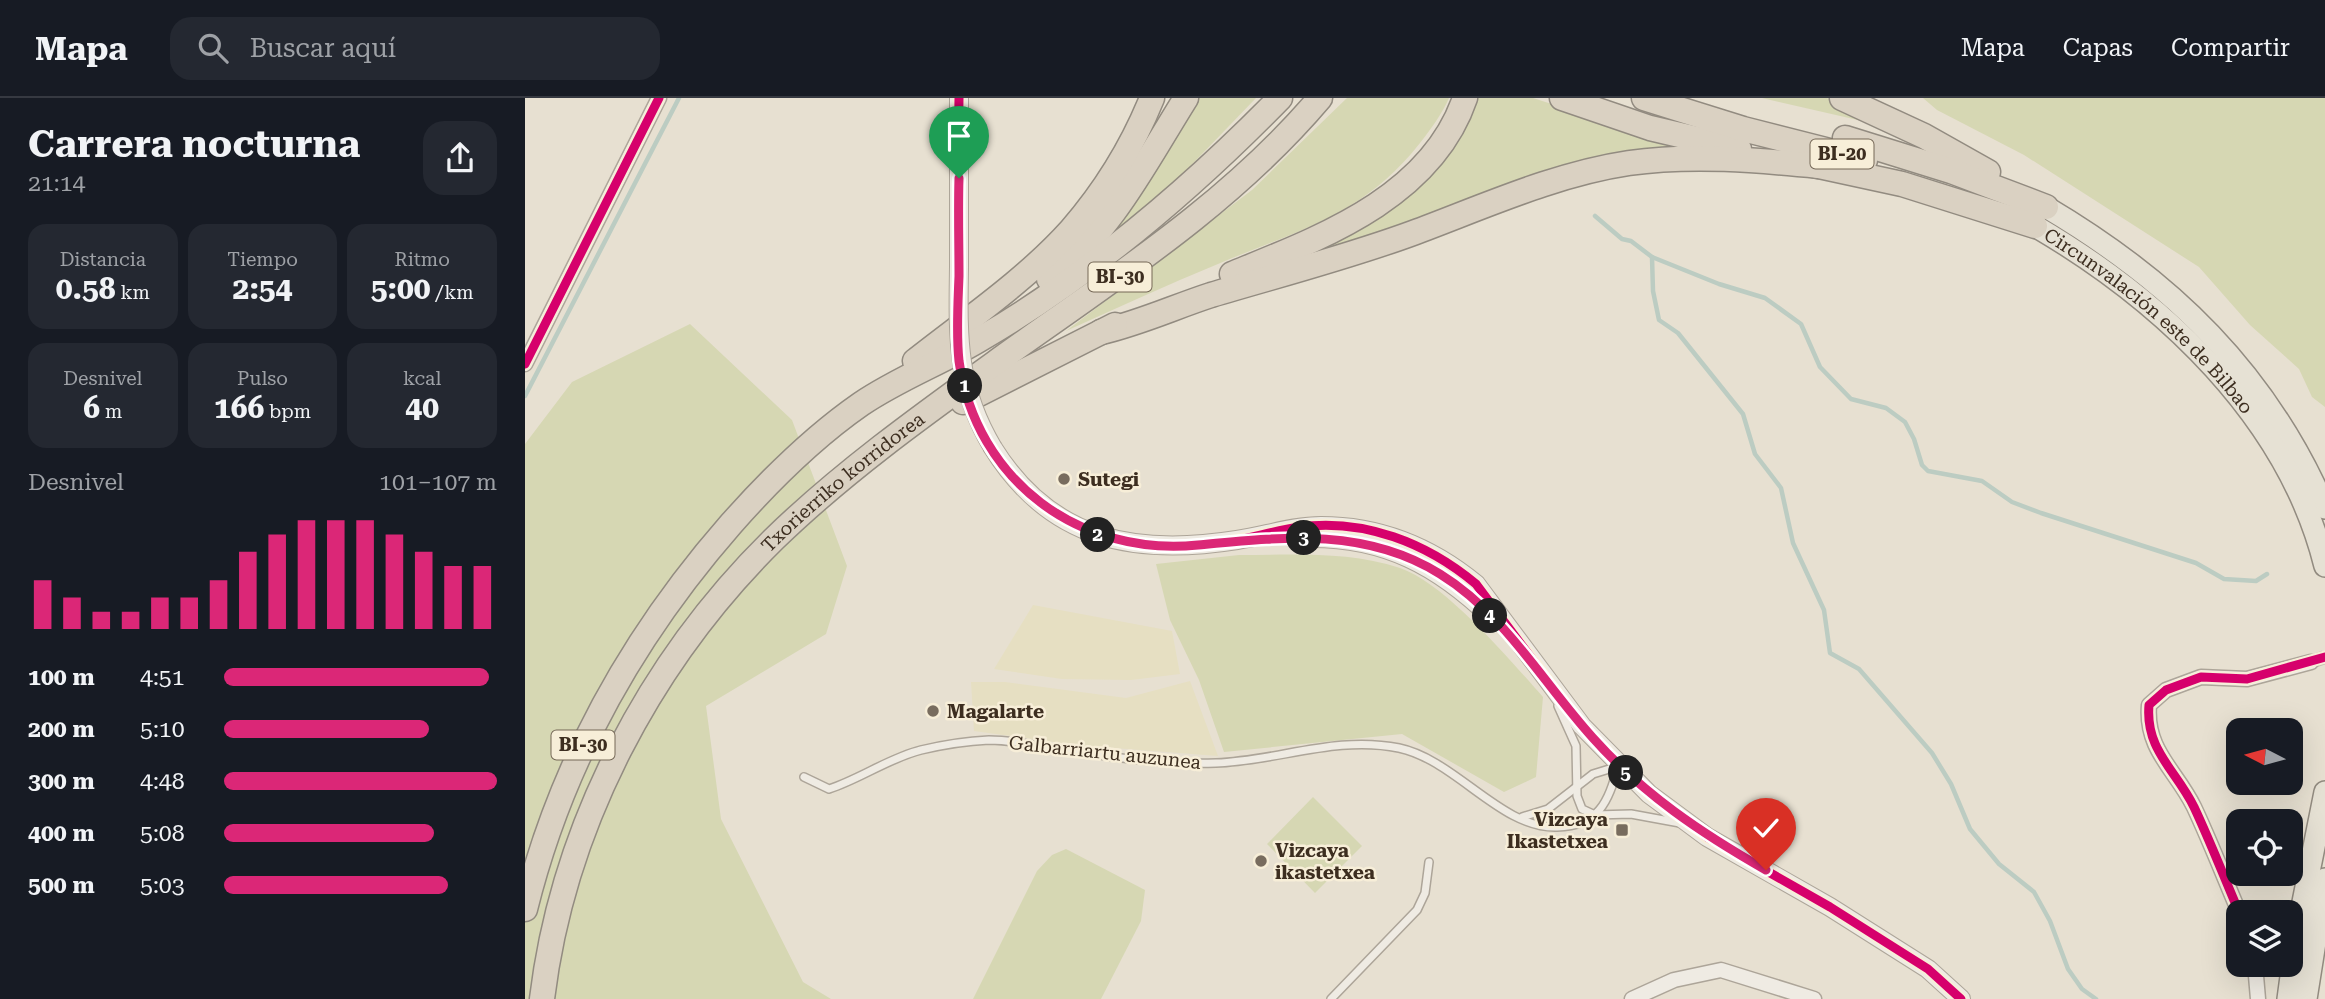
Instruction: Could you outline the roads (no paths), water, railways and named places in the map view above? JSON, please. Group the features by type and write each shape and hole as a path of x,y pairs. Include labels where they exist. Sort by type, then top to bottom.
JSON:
{"highway":[{"path":"861,404 1014,282 1071,230 1108,180 1152,98"},
{"path":"861,404 920,371 1057,273 1117,211 1143,173 1186,98"},
{"name":"BI-30","path":"920,371 981,339 1099,260 1206,172 1280,98"},
{"path":"906,430 1152,307 1329,233 1377,205 1401,188 1429,157 1451,126 1465,98"},
{"path":"1562,98 1663,131 2040,216"},
{"name":"Circunvalación este de Bilbao","path":"1644,98 1743,129 1901,170 2040,216"},
{"name":"Circunvalación este de Bilbao","path":"1694,98 1870,144 2040,216"},
{"path":"1842,98 1924,136"},
{"path":"1877,98 1924,136 2040,216"},
{"name":"Txorierriko korridorea","path":"542,999 559,910 578,848 613,762 644,705 715,606 758,555 793,521 906,430 1152,253 1245,174 1318,100"},
{"path":"1101,332 1145,321 1189,302 1409,234 1531,189 1599,169 1630,163 1699,159 1819,166"},
{"name":"BI-30","path":"525,909 544,842 568,778 615,680 645,634 698,562 777,473 861,404"}],"main road":[{"name":"Circunvalación este de Bilbao","path":"2040,216 2108,245 2147,274 2212,335 2245,372 2290,437 2325,508"},
{"name":"Circunvalación este de Bilbao","path":"2040,216 2171,324 2211,366 2262,432 2291,477 2313,527 2325,566"},
{"path":"2288,999 2297,932 2325,792"},
{"path":"2306,999 2325,879"}],"street":[{"path":"525,364 659,98"},
{"path":"959,98 959,360 970,405 993,447 1012,476 1041,504 1089,532 1130,544 1168,547 1245,539 1346,540 1410,558 1441,574 1466,593 1526,652 1582,726 1619,766 1692,826 1830,907 1928,969 1961,999"},
{"path":"2234,900 2193,805 2154,745 2147,725 2149,705 2166,690 2201,677 2247,679 2311,662"},
{"path":"1889,946 1944,999"},
{"path":"1632,999 1674,981 1721,970 1814,999"},
{"path":"2256,977 2258,999"}],"lane":[{"path":"1549,682 1576,746 1578,803 1587,813 1651,816 1692,826"},
{"name":"Galbarriartu auzunea","path":"804,777 829,789 920,750 989,740 1080,752 1215,763 1302,748 1356,744 1420,753 1463,779 1504,810 1538,825 1561,827 1595,815"},
{"path":"1521,818 1548,809 1593,774 1619,766"},
{"path":"1595,815 1609,799 1619,766"},
{"path":"1331,999 1417,910 1425,893 1429,863"}],"waterway":[{"path":"525,396 679,98"},
{"path":"1595,216 1622,239 1631,241 1652,257 1719,284 1765,298 1801,324 1820,367 1851,399 1886,408 1905,422 1914,439 1922,465 1928,471 1982,481 2012,502 2196,563 2224,579 2256,581 2267,574"},
{"path":"1652,257 1653,291 1659,320 1678,333 1743,414 1755,454 1781,488 1793,543 1824,610 1830,653 1859,669 1932,753 1951,784 1970,829 1999,864 2034,892 2050,921 2068,969 2082,989 2096,999"}],"tunnel":[{"path":"2311,662 2325,657"}],"place":[{"name":"Sutegi","path":"1064,479"},
{"name":"Magalarte","path":"933,711"},
{"name":"Vizcaya Ikastetxea","path":"1622,830"},
{"name":"Vizcaya ikastetxea","path":"1261,861"}]}
